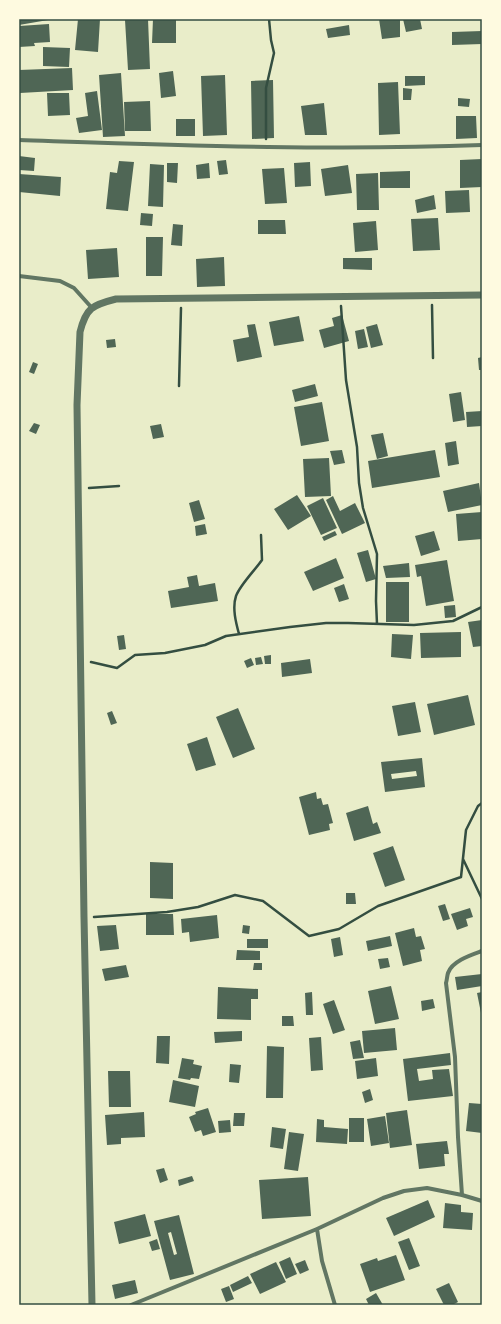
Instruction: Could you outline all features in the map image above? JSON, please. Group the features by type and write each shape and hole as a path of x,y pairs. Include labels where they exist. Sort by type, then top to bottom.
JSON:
{"street":[{"path":"19,140 267,148 482,145"},
{"path":"19,276 60,281 74,288 92,308"},
{"path":"92,1305 84,917 77,405 80,332 86,314 92,308 103,302 116,299 482,295"},
{"path":"462,1194 455,1058 446,983 448,972 456,963 482,951"},
{"path":"131,1305 317,1229 360,1208 404,1191 427,1188 462,1194 482,1201"},
{"path":"317,1229 322,1261 335,1305"}],"path":[{"path":"267,148 266,88 274,53 269,19"},
{"path":"432,295 433,358"},
{"path":"341,296 346,380 357,446 359,483 368,528 377,554 377,624"},
{"path":"179,386 182,298"},
{"path":"78,489 119,486"},
{"path":"239,634 234,615 236,596 262,560 261,535"},
{"path":"80,660 117,668 135,655 165,653 205,645 226,636 326,623 414,625 453,621 482,607"},
{"path":"84,917 167,912 198,907 235,895 263,901 309,936 339,929 378,906 461,877 466,830 478,806 482,803"},
{"path":"463,858 482,898"}],"building":[{"path":"19,19 47,19 48,20 19,25"},
{"path":"78,19 100,19 98,52 75,50"},
{"path":"148,19 150,69 128,70 125,20"},
{"path":"153,19 176,19 176,43 152,43"},
{"path":"379,19 400,19 400,37 382,39"},
{"path":"403,19 420,19 422,29 406,32"},
{"path":"49,24 50,42 34,43 35,46 19,47 19,26"},
{"path":"349,25 350,35 328,38 326,29"},
{"path":"482,31 482,44 452,45 452,32"},
{"path":"43,47 70,48 69,67 43,66"},
{"path":"72,68 73,90 20,93 19,70"},
{"path":"173,71 176,96 161,98 159,73"},
{"path":"121,73 125,136 103,137 99,75"},
{"path":"225,75 227,135 203,136 201,76"},
{"path":"405,76 425,76 425,85 405,86"},
{"path":"273,80 274,138 252,139 251,81"},
{"path":"398,82 400,134 379,135 378,83"},
{"path":"403,88 412,89 411,100 403,100"},
{"path":"97,91 102,130 79,133 76,118 88,116 85,93"},
{"path":"47,93 69,93 70,115 48,116"},
{"path":"458,98 470,99 469,107 458,106"},
{"path":"150,101 151,131 125,131 124,102"},
{"path":"324,103 327,135 305,135 301,106"},
{"path":"456,116 476,116 477,138 456,139"},
{"path":"176,119 195,119 195,136 176,136"},
{"path":"19,156 35,158 34,171 19,170"},
{"path":"482,159 482,187 460,188 460,160"},
{"path":"226,160 228,174 219,175 217,161"},
{"path":"119,161 134,162 128,211 106,209 110,172 117,173"},
{"path":"310,162 311,186 295,187 294,163"},
{"path":"167,163 178,163 177,183 167,182"},
{"path":"209,163 210,178 197,179 196,165"},
{"path":"150,164 164,165 163,207 148,206"},
{"path":"348,165 352,193 325,196 321,169"},
{"path":"284,168 287,203 265,204 262,169"},
{"path":"410,171 410,188 380,188 380,172"},
{"path":"378,173 379,210 357,210 356,174"},
{"path":"19,174 61,177 60,196 19,192"},
{"path":"469,190 470,212 446,213 445,191"},
{"path":"434,195 436,209 417,213 415,200"},
{"path":"141,213 153,214 152,226 140,225"},
{"path":"438,218 440,250 413,251 411,219"},
{"path":"258,220 285,220 286,234 258,234"},
{"path":"376,221 378,250 355,252 353,223"},
{"path":"173,224 183,225 182,246 171,245"},
{"path":"146,237 163,237 162,276 146,276"},
{"path":"117,248 119,277 88,279 86,250"},
{"path":"224,257 225,286 197,287 196,259"},
{"path":"343,258 372,258 372,270 343,269"},
{"path":"342,315 349,341 324,348 319,330 334,326 332,318"},
{"path":"299,316 304,341 274,346 269,322"},
{"path":"255,324 262,357 237,362 233,340 249,337 247,325"},
{"path":"377,324 383,345 371,348 366,327"},
{"path":"364,329 368,347 358,349 355,331"},
{"path":"115,339 116,347 107,348 106,340"},
{"path":"482,357 482,370 479,370 478,358"},
{"path":"33,362 38,364 34,374 29,372"},
{"path":"315,384 318,396 295,402 292,390"},
{"path":"461,392 465,420 453,422 449,394"},
{"path":"322,402 329,441 301,446 294,407"},
{"path":"482,411 482,426 467,427 466,412"},
{"path":"34,423 40,425 36,434 29,431"},
{"path":"161,424 164,437 153,439 150,426"},
{"path":"383,433 388,456 377,459 371,435"},
{"path":"456,441 459,464 448,466 445,443"},
{"path":"342,450 345,463 334,465 330,451"},
{"path":"435,450 440,477 372,488 368,461"},
{"path":"329,458 331,496 305,497 303,459"},
{"path":"479,483 482,505 448,512 443,491"},
{"path":"297,495 311,516 288,530 274,509"},
{"path":"333,496 340,511 355,503 365,523 342,534 326,500"},
{"path":"323,498 337,528 321,535 307,506"},
{"path":"199,500 205,519 194,522 189,503"},
{"path":"482,512 482,539 458,541 456,514"},
{"path":"205,524 207,534 196,536 195,526"},
{"path":"335,531 337,535 324,541 322,537"},
{"path":"434,531 440,550 421,556 415,536"},
{"path":"368,550 376,579 366,582 357,553"},
{"path":"336,558 344,578 313,591 304,572"},
{"path":"447,560 454,601 426,606 421,576 417,577 415,565"},
{"path":"409,563 410,577 386,578 383,566"},
{"path":"197,575 199,586 215,583 218,601 171,608 168,591 189,587 187,577"},
{"path":"386,582 409,582 409,622 386,622"},
{"path":"344,584 349,599 339,602 334,588"},
{"path":"455,605 456,617 445,618 444,606"},
{"path":"482,620 482,646 473,647 468,622"},
{"path":"461,632 461,657 421,658 420,633"},
{"path":"392,634 413,635 411,659 391,657"},
{"path":"124,635 126,649 119,650 117,636"},
{"path":"271,655 271,664 265,664 264,656"},
{"path":"261,657 263,664 256,665 255,658"},
{"path":"251,658 254,665 247,668 244,661"},
{"path":"310,659 312,673 282,677 281,663"},
{"path":"468,695 475,725 434,735 427,704"},
{"path":"415,702 421,732 398,736 392,706"},
{"path":"238,708 255,749 233,758 216,717"},
{"path":"112,711 117,723 111,725 107,713"},
{"path":"207,737 216,765 196,771 187,744"},
{"path":"422,758 425,787 385,792 381,762","holes":["416,771 417,776 392,779 391,774"]},
{"path":"316,792 317,799 321,798 323,805 328,804 333,823 329,824 330,830 309,835 299,797"},
{"path":"368,806 373,824 377,822 381,833 354,841 346,813"},
{"path":"393,846 405,880 385,887 373,853"},
{"path":"150,862 173,863 173,899 150,898"},
{"path":"346,893 355,893 356,904 346,904"},
{"path":"445,904 450,919 443,921 438,906"},
{"path":"470,908 473,917 466,919 468,926 457,930 451,914"},
{"path":"146,914 173,914 174,935 146,935"},
{"path":"217,915 219,938 190,942 189,932 182,933 181,919"},
{"path":"116,925 119,949 100,951 97,926"},
{"path":"243,925 250,926 249,934 242,933"},
{"path":"414,928 416,937 421,936 425,949 420,950 422,961 403,966 395,933"},
{"path":"390,936 392,946 368,951 366,941"},
{"path":"340,937 343,955 334,957 331,939"},
{"path":"247,939 268,939 268,948 247,948"},
{"path":"237,950 260,951 260,960 236,960"},
{"path":"388,958 390,967 380,969 378,959"},
{"path":"254,963 262,963 262,970 253,970"},
{"path":"126,965 129,977 105,981 102,969"},
{"path":"482,974 482,986 457,990 455,977"},
{"path":"391,986 399,1019 375,1024 368,991"},
{"path":"218,987 258,989 258,999 251,999 251,1020 217,1019"},
{"path":"312,992 313,1015 306,1015 305,993"},
{"path":"482,992 482,1013 481,1013 477,993"},
{"path":"433,999 435,1008 422,1011 421,1001"},
{"path":"334,1000 345,1030 333,1034 323,1004"},
{"path":"282,1016 293,1016 294,1026 282,1026"},
{"path":"395,1028 397,1050 364,1053 362,1031"},
{"path":"242,1031 242,1041 215,1043 214,1032"},
{"path":"157,1036 170,1036 169,1064 156,1063"},
{"path":"321,1037 323,1070 311,1071 309,1038"},
{"path":"360,1040 364,1058 353,1059 350,1042"},
{"path":"267,1046 284,1047 283,1098 266,1098"},
{"path":"450,1053 451,1065 417,1069 419,1081 433,1079 432,1070 449,1069 453,1096 408,1101 403,1059"},
{"path":"182,1058 194,1060 193,1064 202,1066 199,1079 191,1078 190,1080 178,1078"},
{"path":"376,1058 378,1076 357,1079 355,1061"},
{"path":"230,1064 241,1065 239,1083 229,1082"},
{"path":"108,1071 130,1071 131,1107 109,1107"},
{"path":"173,1080 199,1086 195,1107 169,1102"},
{"path":"370,1089 373,1100 365,1103 362,1092"},
{"path":"469,1103 482,1104 482,1133 466,1131"},
{"path":"208,1108 216,1132 203,1136 201,1130 195,1132 189,1117 196,1114 195,1112"},
{"path":"407,1110 412,1145 390,1148 386,1113"},
{"path":"144,1112 145,1137 121,1138 121,1144 107,1145 105,1115"},
{"path":"234,1113 245,1113 244,1126 233,1126"},
{"path":"385,1116 389,1143 371,1146 367,1119"},
{"path":"349,1118 364,1118 364,1142 349,1142"},
{"path":"317,1119 324,1120 324,1127 348,1129 347,1144 316,1142"},
{"path":"230,1120 231,1132 219,1133 218,1121"},
{"path":"272,1127 286,1129 283,1149 270,1147"},
{"path":"289,1132 304,1134 298,1171 284,1169"},
{"path":"447,1141 449,1154 444,1154 445,1166 419,1169 416,1144"},
{"path":"164,1168 168,1180 160,1183 156,1170"},
{"path":"192,1176 194,1181 179,1186 178,1180"},
{"path":"308,1177 311,1216 262,1219 259,1180"},
{"path":"428,1200 435,1217 394,1236 386,1218"},
{"path":"445,1203 461,1205 461,1212 473,1213 472,1230 443,1228"},
{"path":"145,1214 151,1236 119,1244 114,1222"},
{"path":"179,1215 194,1274 170,1280 154,1221","holes":["171,1232 177,1254 174,1255 168,1233"]},
{"path":"409,1238 420,1266 409,1270 398,1242"},
{"path":"157,1239 160,1249 152,1251 149,1242"},
{"path":"396,1255 405,1280 370,1292 360,1264 377,1258 378,1261"},
{"path":"290,1257 297,1274 286,1279 279,1262"},
{"path":"305,1260 309,1270 300,1274 295,1264"},
{"path":"276,1262 286,1282 260,1294 250,1274"},
{"path":"248,1276 252,1283 233,1292 230,1285"},
{"path":"135,1280 138,1293 115,1299 112,1285"},
{"path":"449,1283 458,1302 452,1305 444,1305 436,1289"},
{"path":"229,1286 234,1299 226,1302 221,1289"},
{"path":"376,1293 383,1305 369,1305 366,1299"}]}
